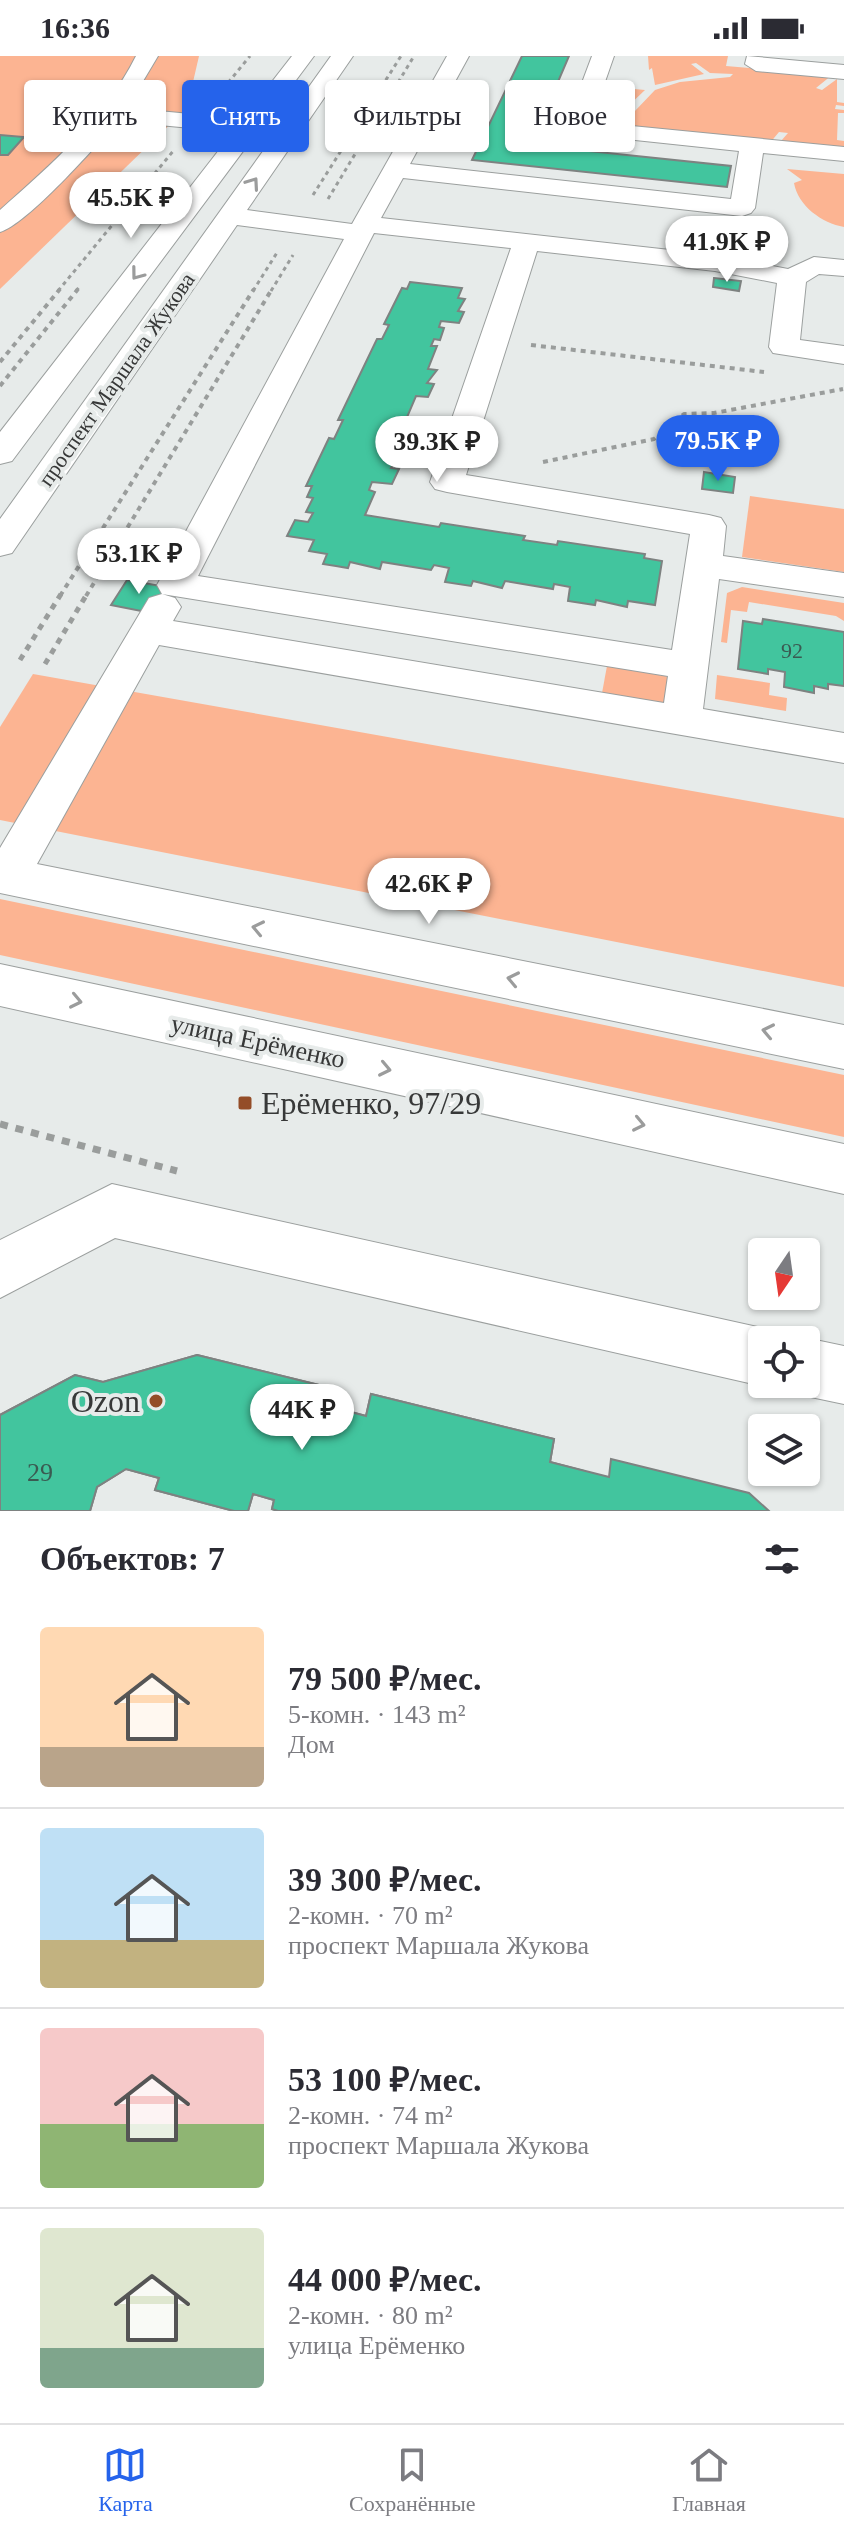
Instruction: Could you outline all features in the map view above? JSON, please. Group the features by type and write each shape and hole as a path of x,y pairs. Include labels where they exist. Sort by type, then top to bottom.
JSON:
{"street":[{"path":"133,80 147,56"},
{"name":"проспект Маршала Жукова","path":"285,80 303,56"},
{"name":"проспект Маршала Жукова","path":"0,545 342,56"},
{"path":"458,56 363,228 175,585 3,875 844,1047"},
{"path":"603,56 577,128 844,154"},
{"path":"758,56 756,64 844,72"},
{"path":"395,170 742,208 752,146"},
{"path":"0,224 75,152"},
{"name":"проспект Маршала Жукова","path":"0,454 230,152"},
{"path":"715,263 726,206"},
{"path":"230,216 303,225 527,242 715,263 792,278 814,265 844,268"},
{"path":"527,242 447,482 709,526 681,720"},
{"path":"792,278 784,347 844,355"},
{"path":"704,565 844,585"},
{"path":"175,585 689,666"},
{"path":"150,630 844,748"},
{"name":"улица Ерёменко","path":"0,985 844,1169"},
{"path":"0,1270 112,1211 748,1354"},
{"path":"820,1370 844,1375"}],"path":[{"path":"230,80 250,56"},
{"path":"45,664 401,56"},
{"path":"20,660 414,56"},
{"path":"0,362 182,139"},
{"path":"494,341 768,373"},
{"path":"536,464 654,439 684,414 714,413 844,389"}],"shaded area":[{"path":"0,56 199,56 193,80 182,80 182,113 166,128 166,80 24,80 24,152 142,152 0,289"},
{"path":"648,56 728,56 726,66 832,75 816,88 822,90 837,79 837,102 844,103 844,106 836,105 835,109 844,110 844,113 838,113 837,140 844,141 844,151 781,141 788,133 779,132 769,144 635,130 635,111 655,90 680,82 730,77 733,74 710,73 696,63 691,64 704,74 655,85 652,68 649,70"},
{"path":"635,89 645,90 635,100"},
{"path":"787,169 844,174 844,227 827,222 806,206 794,183 802,180"},
{"path":"750,496 844,509 844,572 742,557"},
{"path":"742,587 844,603 844,621 836,616 749,602 747,612 731,610 727,643 721,642 727,593"},
{"path":"607,666 676,678 671,705 602,693"},
{"path":"33,674 844,818 844,987 0,820 0,727"},
{"path":"717,675 770,683 769,695 787,698 786,711 715,699"},
{"path":"0,899 844,1075 844,1137 0,955"}],"building":[{"path":"522,56 569,56 559,80 510,80"},
{"path":"505,91 505,152 598,152 731,166 727,187 472,160 476,152 489,152 489,125"},
{"path":"0,135 24,137 8,155 0,155"},
{"path":"714,278 741,281 739,291 713,287"},
{"path":"410,282 462,288 458,298 465,299 458,311 464,312 459,323 441,321 439,327 444,328 440,340 434,339 431,346 437,346 428,369 437,370 427,383 434,384 428,397 416,396 402,429 396,428 392,437 398,438 392,451 401,453 391,468 399,469 392,484 372,482 369,490 375,492 365,515 525,536 523,540 557,545 558,541 645,554 644,558 662,561 655,605 628,601 627,607 596,600 595,605 568,601 570,587 554,584 553,589 505,581 502,588 473,581 471,586 445,582 449,568 434,565 431,570 382,562 380,569 350,562 348,568 323,564 327,554 309,551 314,540 287,536 295,520 308,522 313,513 306,512 313,498 307,497 312,486 306,486 329,438 334,439 343,420 338,420 377,339 382,339 389,325 384,324 402,288 407,289"},
{"path":"704,472 735,477 733,493 702,489"},
{"path":"127,580 166,587 151,613 111,605"},
{"path":"763,619 844,632 844,686 828,684 828,689 814,686 814,693 784,687 785,672 768,669 768,674 738,669 743,621 762,624"},
{"path":"197,1355 323,1386 318,1403 366,1416 371,1394 554,1439 550,1462 584,1471 579,1511 278,1511 272,1509 274,1500 253,1494 248,1511 234,1511 155,1490 159,1478 126,1469 97,1487 90,1511 0,1511 0,1415 75,1375 103,1382"},
{"path":"197,1355 323,1386 318,1403 343,1410 366,1416 371,1394 554,1439 550,1462 609,1477 611,1459 749,1493 769,1511 278,1511 272,1509 274,1500 253,1494 248,1511 234,1511 155,1490 159,1478 126,1469 97,1487 90,1511 0,1511 0,1415 75,1375 103,1382"}],"place":[{"name":"Ерёменко, 97/29","path":"245,1103"},
{"name":"Ozon","path":"156,1401"}]}
